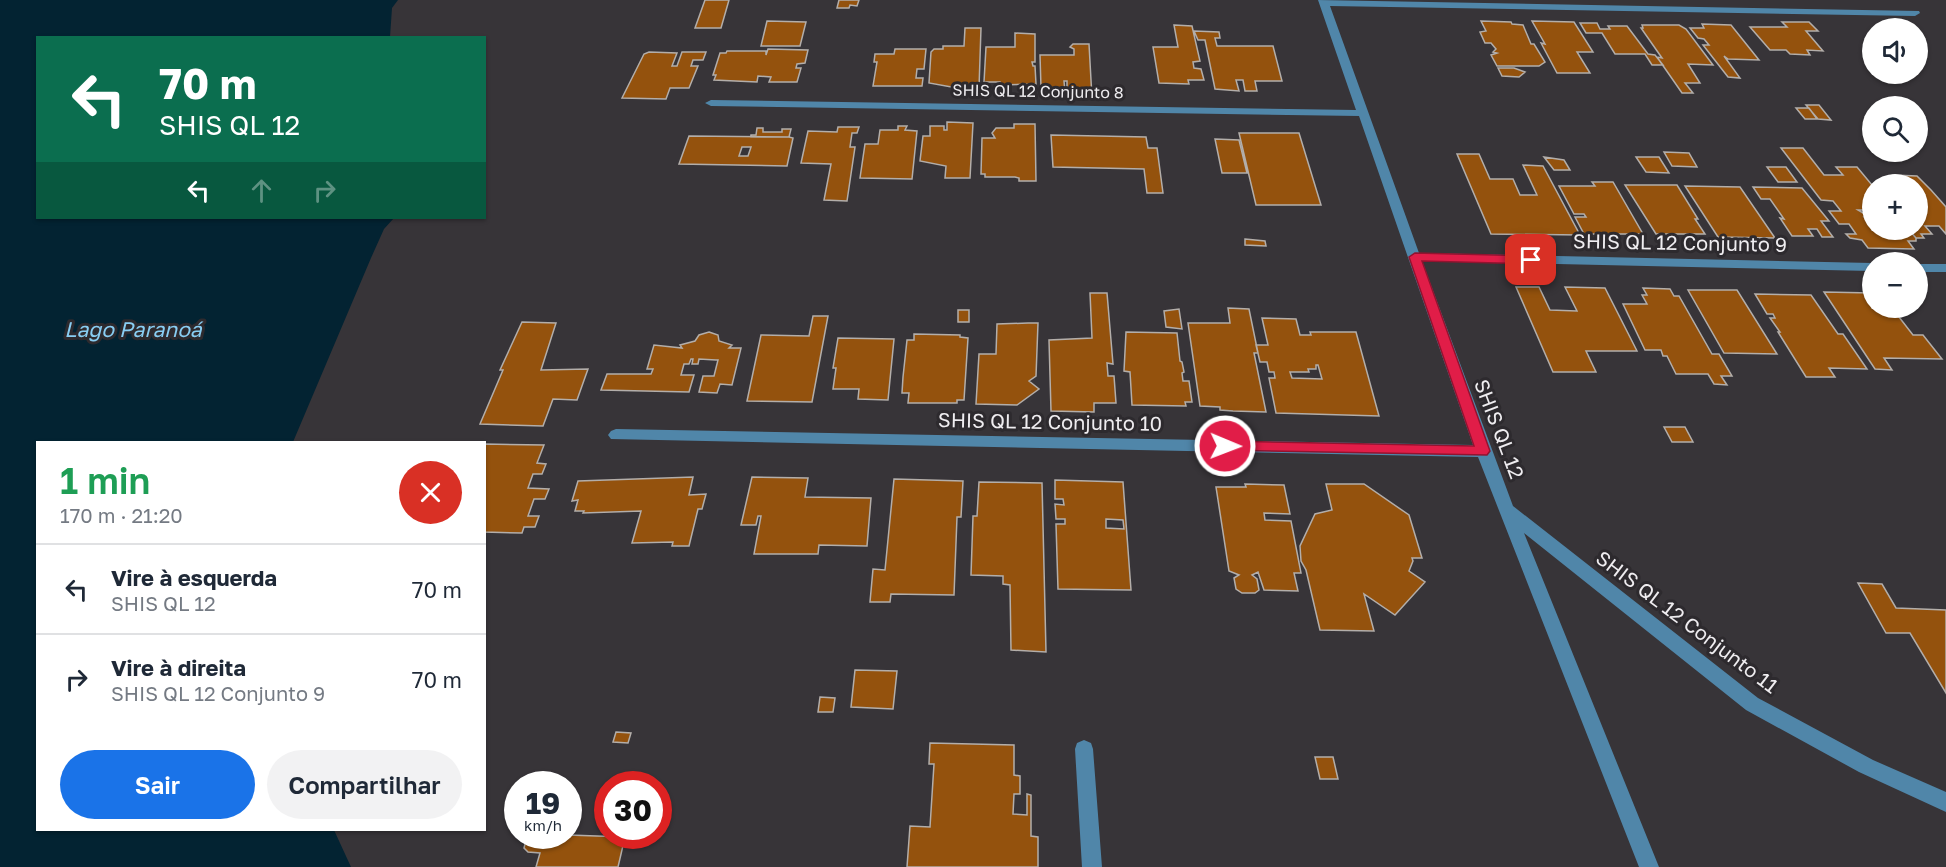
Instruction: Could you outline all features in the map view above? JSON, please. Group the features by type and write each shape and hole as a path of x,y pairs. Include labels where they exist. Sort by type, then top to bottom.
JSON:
{"street":[{"path":"1324,1 1916,13"},
{"name":"SHIS QL 12","path":"1324,1 1483,451 1649,867"},
{"name":"SHIS QL 12 Conjunto 8","path":"711,103 1364,113"},
{"name":"SHIS QL 12 Conjunto 9","path":"1415,257 1862,267"},
{"path":"1928,268 1946,268"},
{"name":"SHIS QL 12 Conjunto 10","path":"616,435 1483,451"},
{"name":"SHIS QL 12 Conjunto 11","path":"1508,510 1637,615 1752,704 1866,766 1946,801"},
{"path":"1084,749 1092,867"}],"water":[{"name":"Lago Paranoá","path":"0,0 398,0 392,8 390,36 36,36 36,219 393,219 384,229 293,441 36,441 36,831 334,831 351,867 0,867"}],"building":[{"path":"705,0 729,0 721,28 695,28"},
{"path":"839,0 859,0 857,6 837,8"},
{"path":"767,21 806,22 800,46 761,46"},
{"path":"1481,21 1511,22 1523,25 1531,44 1534,44 1545,62 1539,66 1497,66 1491,55 1497,53 1493,52 1496,49 1491,43 1485,43 1480,32 1486,31"},
{"path":"1532,21 1574,22 1593,52 1577,52 1590,73 1557,73"},
{"path":"1782,22 1809,22 1818,31 1806,31 1823,51 1807,50 1810,55 1790,54 1786,50 1770,50 1750,27 1787,27"},
{"path":"1580,23 1597,23 1600,29 1610,29 1608,26 1627,26 1648,54 1655,55 1663,65 1652,65 1645,54 1615,54 1602,33 1586,33"},
{"path":"1702,24 1731,25 1759,60 1728,59 1724,56 1740,78 1728,77 1703,45 1709,45 1704,39 1698,38 1690,28 1704,28"},
{"path":"1174,25 1192,26 1200,61 1193,62 1194,68 1201,69 1204,80 1188,80 1189,84 1159,83 1153,47 1178,47"},
{"path":"1642,25 1679,25 1686,29 1713,65 1688,64 1700,83 1685,83 1693,93 1682,93 1657,57 1662,58 1641,28 1643,28"},
{"path":"965,28 981,28 979,88 957,88 929,83 931,52 934,49 943,49 943,46 964,46"},
{"path":"1194,31 1219,32 1220,38 1215,38 1217,46 1273,46 1282,81 1255,81 1257,91 1245,91 1243,80 1236,80 1239,91 1215,89 1205,40 1198,40"},
{"path":"1015,33 1035,34 1035,62 1032,62 1035,66 1036,84 1000,85 1000,82 984,82 986,47 1015,47"},
{"path":"1073,44 1089,44 1092,98 1067,97 1067,81 1064,81 1065,92 1053,92 1052,88 1041,88 1040,55 1074,55 1074,49 1070,47"},
{"path":"768,49 808,50 805,63 797,64 796,68 801,68 797,82 769,82 771,77 758,76 757,82 714,80 716,75 713,75 720,53 766,51 766,55"},
{"path":"895,49 926,49 924,69 917,69 916,78 923,78 922,86 873,86 877,62 874,62 875,54 894,54"},
{"path":"649,52 677,53 672,66 677,66 682,52 706,52 703,60 693,60 691,66 698,66 689,88 670,88 666,99 622,98 644,54"},
{"path":"1498,68 1514,68 1525,72 1519,77 1502,76"},
{"path":"1806,105 1819,105 1831,120 1818,119"},
{"path":"1796,108 1809,108 1817,119 1805,119"},
{"path":"947,122 973,123 970,178 945,178 946,166 920,161 923,136 930,136 930,126 944,126 944,130 947,130"},
{"path":"1014,124 1035,124 1036,181 1019,181 1019,178 1015,177 985,177 985,174 981,174 982,138 995,138 992,133 996,128 1014,128"},
{"path":"898,126 907,126 905,130 917,131 912,179 860,178 865,144 878,144 880,130 898,130"},
{"path":"838,127 859,127 857,133 852,133 850,147 855,147 847,201 824,200 831,164 801,163 808,131 837,132"},
{"path":"757,128 763,128 763,132 782,132 782,129 791,129 789,137 751,137 751,135 756,135"},
{"path":"1239,133 1299,133 1321,205 1256,205"},
{"path":"1051,135 1146,137 1148,148 1157,148 1163,193 1147,193 1144,169 1053,167"},
{"path":"689,136 793,138 787,166 679,164","holes":["742,147 751,147 748,156 739,156"]},
{"path":"1215,139 1239,140 1247,173 1222,173"},
{"path":"1781,148 1803,148 1824,175 1843,175 1836,167 1857,167 1863,174 1862,210 1858,210 1862,212 1862,240 1850,238 1846,234 1856,234 1849,224 1839,224 1829,211 1841,211 1833,201 1821,200"},
{"path":"1664,152 1689,153 1697,167 1672,166"},
{"path":"1457,154 1479,154 1490,179 1513,179 1520,195 1537,195 1523,165 1543,166 1580,235 1491,234"},
{"path":"1544,157 1564,160 1570,170 1554,170"},
{"path":"1636,157 1659,157 1669,173 1646,172"},
{"path":"1767,167 1786,167 1797,182 1778,182"},
{"path":"1592,182 1613,182 1643,234 1584,234 1575,217 1586,217 1584,214 1574,214 1559,186 1595,186"},
{"path":"1625,185 1677,185 1705,234 1656,234"},
{"path":"1685,186 1740,187 1775,238 1718,237"},
{"path":"1753,187 1802,188 1829,221 1821,221 1833,237 1822,237 1817,229 1808,229 1813,236 1792,236 1780,218 1784,219 1770,199 1761,199"},
{"path":"1928,187 1946,207 1946,234 1939,226 1928,226"},
{"path":"1245,239 1265,241 1266,246 1245,245"},
{"path":"1862,240 1916,240 1908,241 1914,249 1868,248"},
{"path":"1516,287 1539,287 1550,310 1577,311 1565,287 1605,288 1637,351 1586,351 1596,372 1553,372"},
{"path":"1643,288 1670,289 1674,296 1679,296 1712,354 1719,354 1732,376 1721,376 1727,385 1714,384 1708,374 1676,374 1667,356 1663,356 1661,350 1645,350 1623,304 1647,304 1642,295 1647,295"},
{"path":"1688,290 1737,290 1777,354 1724,353"},
{"path":"1824,292 1862,293 1862,318 1900,318 1913,335 1923,335 1942,359 1884,358 1892,370 1875,369"},
{"path":"1090,293 1107,293 1113,364 1107,363 1108,376 1114,376 1116,403 1094,403 1094,412 1051,411 1049,340 1092,338"},
{"path":"1755,294 1811,295 1838,334 1843,334 1867,369 1829,368 1835,377 1806,377 1770,318 1775,318 1773,314 1767,314"},
{"path":"1228,308 1249,309 1258,353 1254,353 1266,412 1220,410 1220,407 1200,406 1188,323 1230,323"},
{"path":"1179,309 1182,329 1166,327 1164,311"},
{"path":"958,310 969,310 969,322 958,322"},
{"path":"813,316 828,316 812,402 747,401 761,335 809,336"},
{"path":"1262,318 1296,319 1300,335 1311,335 1310,332 1356,332 1379,416 1276,413 1269,378 1275,378 1274,372 1269,372 1267,362 1260,362 1256,345 1268,345","holes":["1318,365 1322,379 1292,378 1290,372 1309,372 1308,369 1316,369"]},
{"path":"522,322 556,323 541,370 588,369 577,400 553,399 543,426 480,424 503,370 500,370"},
{"path":"1038,323 1036,376 1029,381 1039,389 1017,405 976,404 979,354 996,354 997,324"},
{"path":"709,332 718,335 719,341 732,345 729,348 741,348 732,385 720,384 717,393 699,392 703,376 714,376 718,360 699,359 698,364 692,364 693,359 691,359 689,364 684,364 681,375 694,375 689,392 601,390 607,374 651,374 653,369 647,369 654,345 682,348 680,345 695,341 699,335"},
{"path":"1126,332 1177,333 1180,361 1184,372 1182,373 1183,381 1189,381 1192,402 1185,402 1186,406 1132,405 1130,372 1124,371"},
{"path":"914,334 960,335 960,337 968,338 964,400 957,400 957,403 908,403 909,393 902,393 903,377 907,340 914,340"},
{"path":"838,338 894,339 888,400 858,399 859,389 833,389 836,368 833,368"},
{"path":"1664,427 1685,427 1693,442 1672,442"},
{"path":"486,444 544,445 537,463 546,464 542,474 533,474 528,488 549,489 545,499 534,499 528,516 539,516 535,527 524,527 522,533 486,532"},
{"path":"693,477 689,495 706,494 702,509 698,509 689,546 672,546 673,542 632,543 641,511 583,513 584,511 575,511 578,500 572,501 578,481"},
{"path":"752,477 808,478 805,497 871,498 867,546 819,545 818,554 754,554 761,516 758,516 756,525 741,525"},
{"path":"894,479 963,481 961,517 957,517 954,595 891,594 890,602 870,602 873,569 885,570"},
{"path":"1055,480 1123,482 1131,590 1058,589 1056,524 1065,524 1065,519 1056,519 1055,504 1064,505 1063,499 1055,499","holes":["1106,519 1123,520 1124,529 1106,528"]},
{"path":"979,482 1042,483 1046,652 1011,650 1010,585 1003,584 1003,576 971,575 973,516 977,516"},
{"path":"1245,484 1284,485 1290,514 1264,513 1265,520 1291,521 1301,573 1294,573 1298,591 1264,590 1258,572 1252,575 1257,579 1259,590 1255,593 1242,593 1236,589 1234,578 1239,575 1229,571 1216,487 1246,487"},
{"path":"1326,484 1364,484 1409,515 1422,558 1412,558 1409,571 1425,582 1395,615 1364,594 1374,631 1320,630 1306,570 1301,561 1300,546 1315,514 1332,510"},
{"path":"1858,583 1882,584 1896,608 1946,610 1946,693 1910,633 1886,633"},
{"path":"855,670 897,671 893,709 851,707"},
{"path":"820,697 835,698 833,712 818,712"},
{"path":"616,732 631,733 628,743 613,742"},
{"path":"930,743 1014,745 1014,775 1020,776 1020,794 1014,794 1013,814 1027,815 1027,794 1031,795 1031,836 1038,837 1038,867 907,867 910,826 930,827 934,764 929,764"},
{"path":"1315,757 1333,757 1338,779 1320,779"},
{"path":"582,835 594,836 594,849 622,849 618,867 536,867 540,853 528,852 525,849 582,849"}],"route":[{"path":"1225,446 1483,451 1415,257 1531,260"}]}
